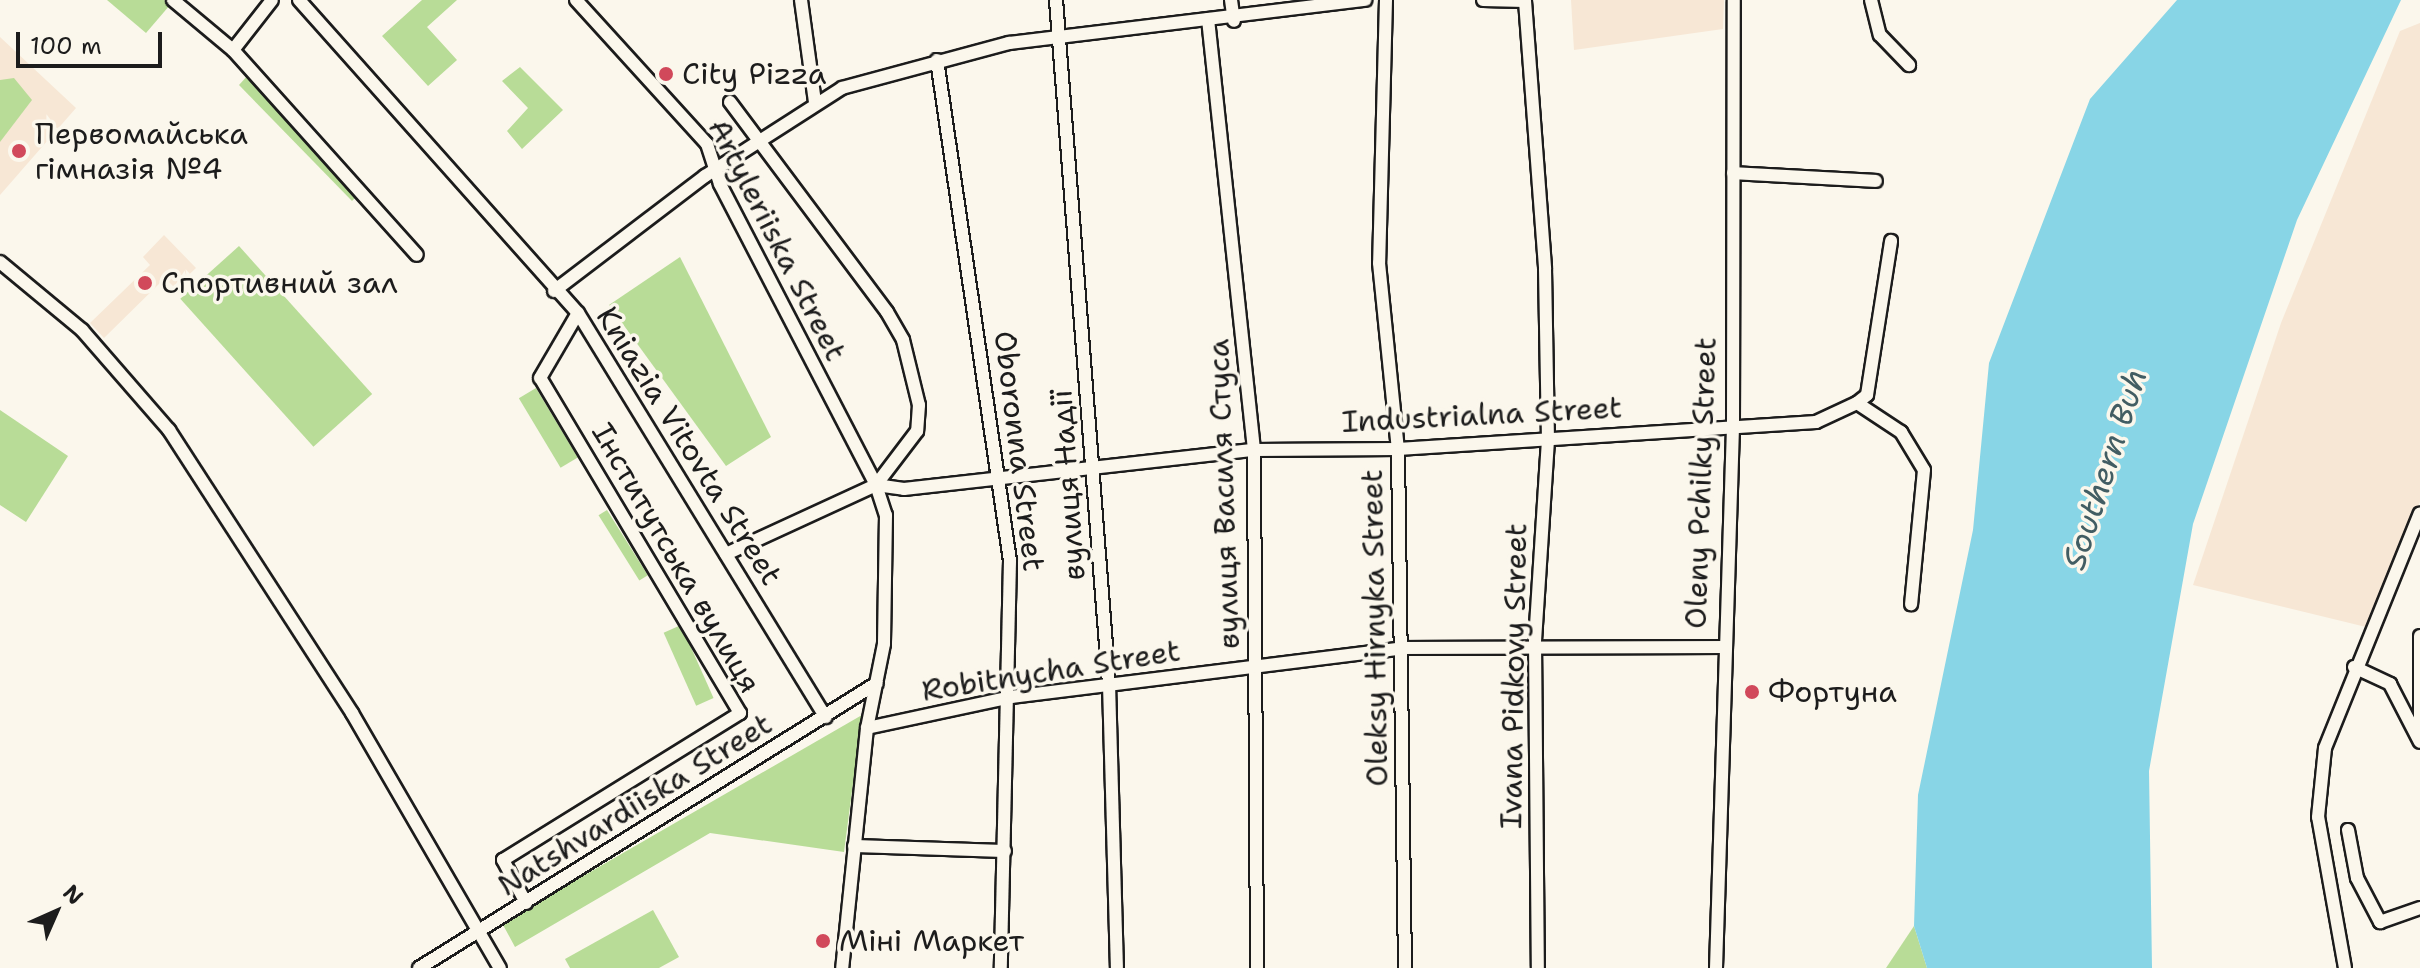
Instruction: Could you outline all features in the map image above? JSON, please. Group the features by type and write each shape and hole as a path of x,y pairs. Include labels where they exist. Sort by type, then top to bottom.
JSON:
{"street":[{"path":"173,0 233,50 417,255"},
{"path":"233,50 272,0"},
{"name":"Kniazia Vitovta Street","path":"299,0 554,291 578,313 826,717"},
{"name":"Artyleriiska Street","path":"576,0 695,127 876,485 886,558 877,683 867,728 842,968"},
{"path":"801,0 815,102"},
{"name":"вулиця Надії","path":"1056,0 1109,684 1117,968"},
{"path":"1231,0 1234,21"},
{"path":"554,291 714,169 762,143 815,102 937,60 1059,39 1208,19 1234,21 1365,0"},
{"name":"Oleksy Hirnyka Street","path":"1386,0 1379,263 1398,449 1405,648 1405,968"},
{"path":"1483,0 1525,1"},
{"name":"Oleny Pchilky Street","path":"1716,968 1721,647 1733,426 1734,0"},
{"path":"1871,0 1880,35 1909,65"},
{"name":"Ivana Pidkovy Street","path":"1525,1 1545,269 1548,440 1538,652 1538,968"},
{"name":"вулиця Василя Стуса","path":"1208,19 1254,450 1257,968"},
{"name":"Oboronna Street","path":"937,60 1010,561 1011,697 1001,968"},
{"path":"726,554 876,485 917,431 903,340 730,102"},
{"path":"1733,173 1876,181"},
{"path":"1891,241 1867,395 1857,403 1901,432 1924,470 1911,604"},
{"path":"0,262 82,330 169,430 352,713 500,968"},
{"name":"Інститутська вулиця","path":"526,903 503,860 740,713 540,378 578,313"},
{"name":"Industrialna Street","path":"876,485 1000,479 1094,465 1254,450 1398,449 1816,422 1857,403"},
{"path":"2345,968 2318,817 2325,748 2354,667 2420,513"},
{"path":"2420,636 2420,726"},
{"name":"Robitnycha Street","path":"867,728 1011,697 1257,669 1405,648 1538,652 1721,647"},
{"path":"2354,667 2390,684 2420,742"},
{"name":"Natshvardiiska Street","path":"419,968 877,683"},
{"path":"2348,830 2357,878 2380,922 2420,908"},
{"path":"854,846 1005,851"}],"shaded area":[{"path":"1571,0 1724,0 1723,29 1574,50"},
{"path":"2420,23 2420,502 2366,627 2193,585 2281,323 2400,31"},
{"name":"Первомайська гімназія №4","path":"0,37 76,108 0,195"},
{"name":"Спортивний зал","path":"164,235 196,268 175,288 165,278 104,338 90,323 150,265 143,257"}],"green space":[{"path":"107,0 164,0 170,5 146,33"},
{"path":"422,0 457,0 427,27 457,60 428,86 382,36"},
{"path":"520,67 563,110 522,149 507,131 528,108 502,81"},
{"path":"249,74 360,193 352,201 239,85"},
{"path":"14,78 32,100 0,142 0,80"},
{"path":"239,246 372,394 313,447 180,299"},
{"path":"680,257 771,437 726,466 609,305"},
{"path":"536,388 578,457 561,468 519,398"},
{"path":"0,410 68,456 26,522 0,505"},
{"path":"607,510 648,575 639,581 599,515"},
{"path":"681,625 714,698 696,706 664,633"},
{"path":"862,715 844,852 710,833 515,947 502,923"},
{"path":"653,910 679,957 659,968 570,968 565,959"},
{"path":"1914,926 1927,968 1886,968"}],"water":[{"name":"Southern Buh","path":"2177,0 2401,0 2297,220 2193,524 2149,771 2152,968 1927,968 1914,926 1918,795 1973,530 1989,363 2090,99"}],"place":[{"name":"City Pizza","path":"666,74"},
{"name":"Первомайська гімназія №4","path":"19,151"},
{"name":"Спортивний зал","path":"145,283"},
{"name":"Фортуна","path":"1752,692"},
{"name":"Міні Маркет","path":"823,941"}]}
